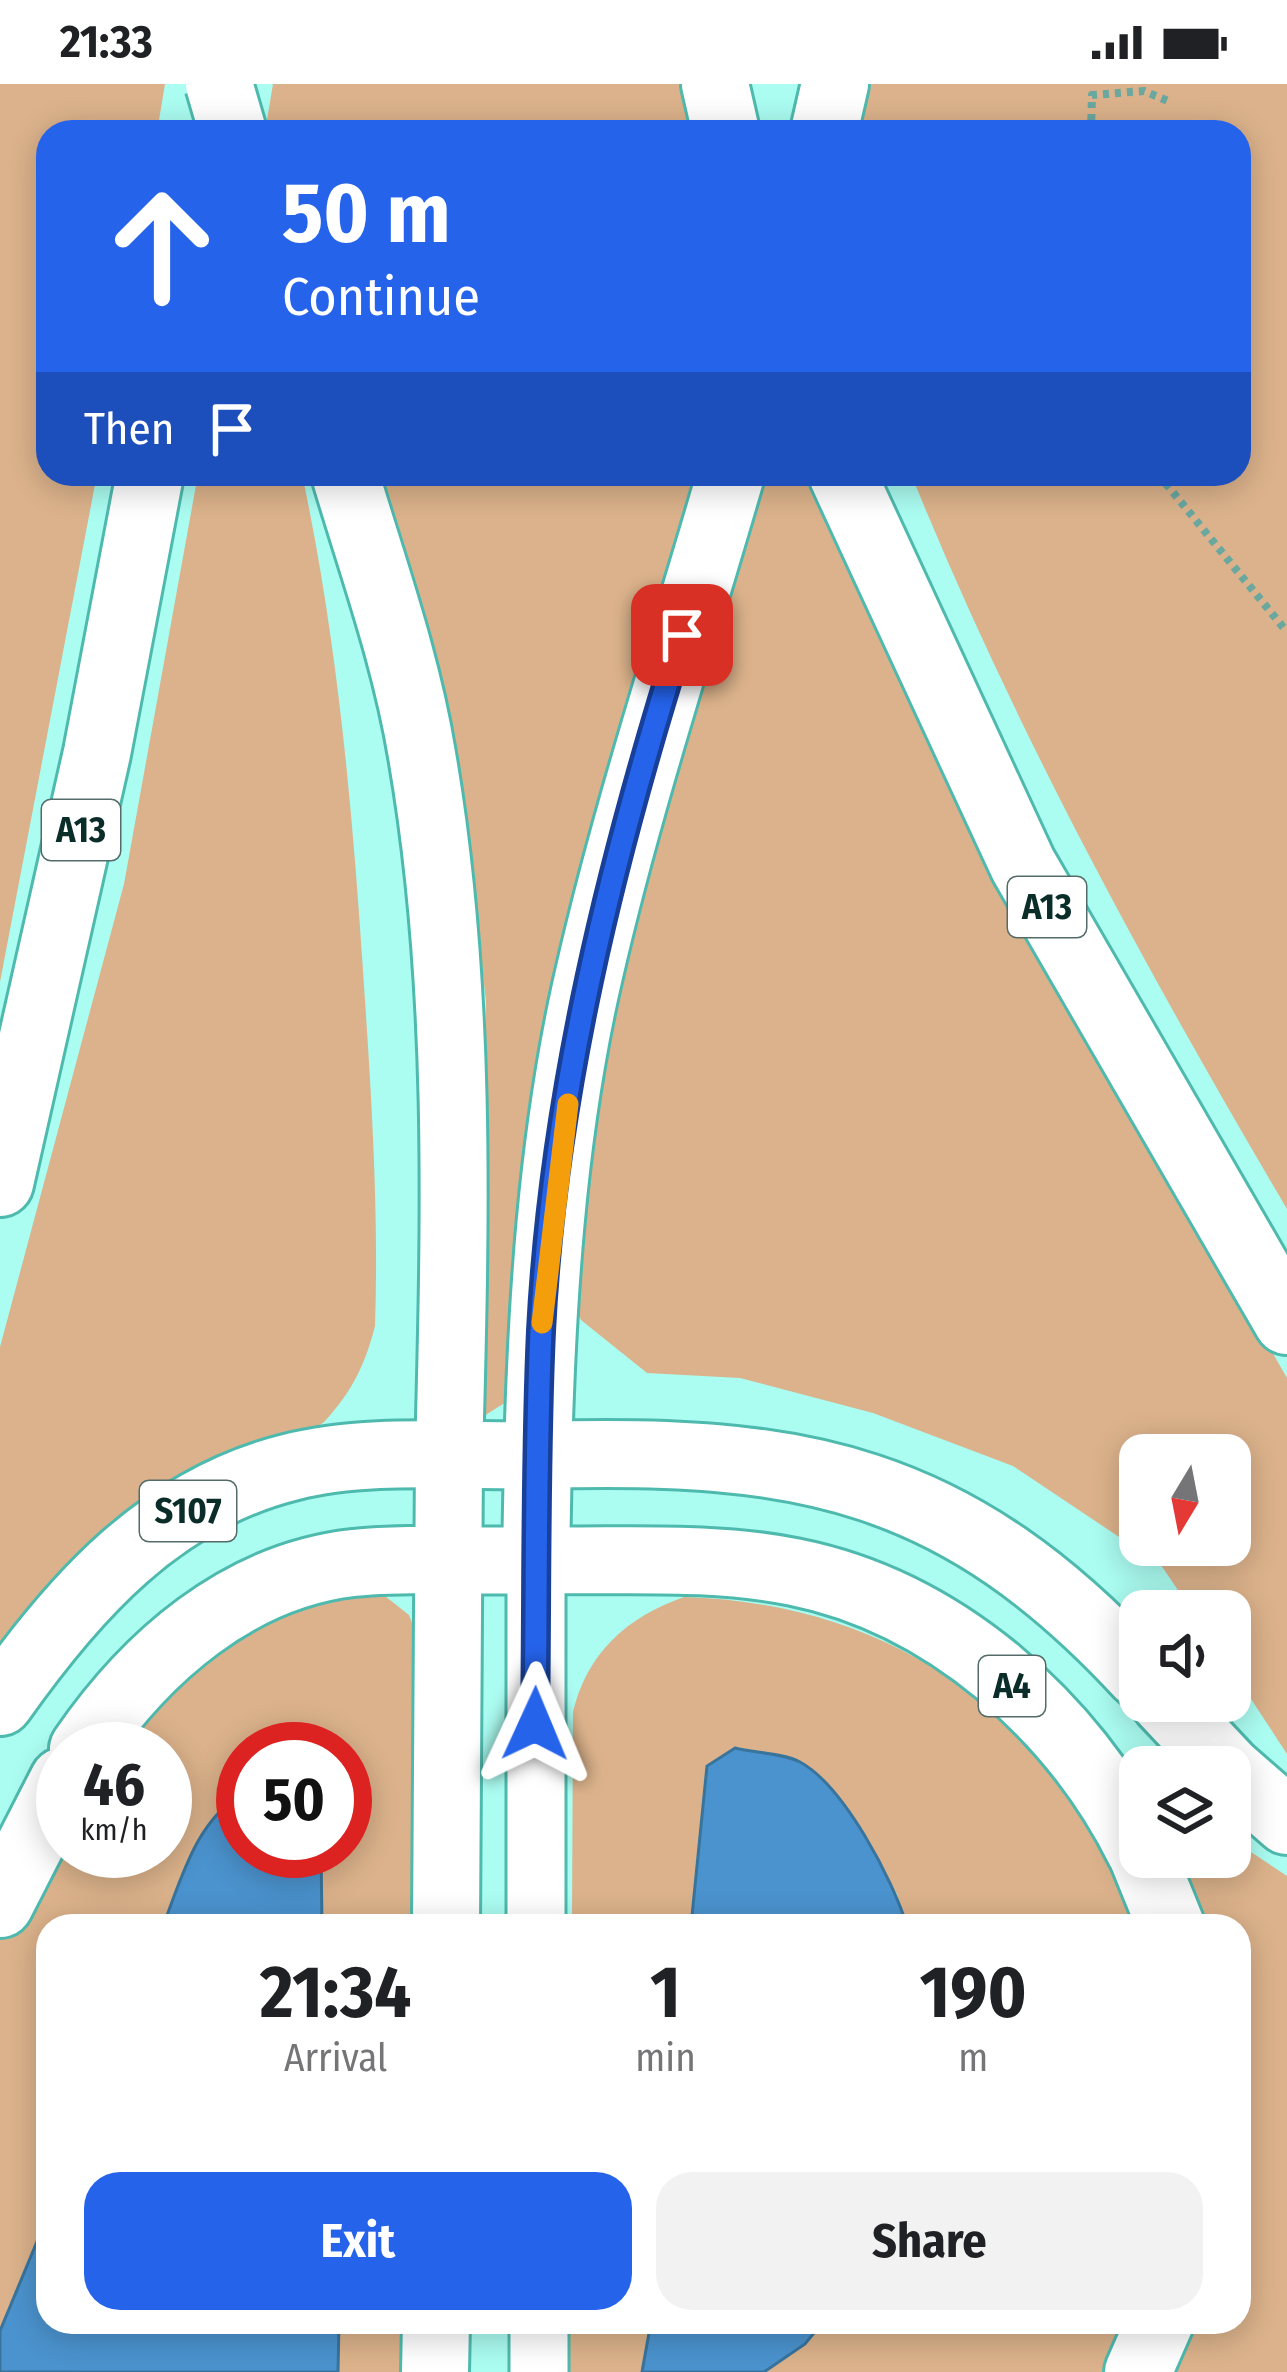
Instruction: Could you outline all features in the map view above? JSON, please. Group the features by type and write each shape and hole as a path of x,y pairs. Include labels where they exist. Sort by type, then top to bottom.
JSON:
{"main road":[{"path":"214,120 220,84"},
{"path":"220,84 230,120"},
{"path":"715,84 723,120"},
{"path":"827,120 835,84"},
{"name":"A13","path":"0,1183 97,753 148,486"},
{"path":"349,486 399,644 440,883 451,1092 446,1914"},
{"name":"A13","path":"848,486 1023,865 1287,1322"},
{"path":"536,1914 541,1328 584,998 649,742 726,490"},
{"name":"S107","path":"0,1702 82,1594 162,1526 211,1497 295,1466 538,1455"},
{"name":"A4","path":"538,1455 713,1457 788,1464 905,1497 980,1535 1026,1566 1119,1655"},
{"name":"S107","path":"102,1722 165,1651 260,1589 354,1563 536,1560"},
{"name":"A4","path":"536,1560 753,1565 832,1582 900,1608 946,1633 1039,1712 1103,1789 1119,1816"},
{"path":"1184,1722 1206,1746"},
{"path":"1251,1790 1287,1822"},
{"path":"0,1904 36,1834"},
{"name":"A4","path":"1151,1878 1166,1914"},
{"path":"435,2372 436,2334"},
{"path":"538,2334 539,2372"},
{"path":"1138,2372 1155,2334"}],"path":[{"path":"1091,120 1092,95 1144,91 1168,101"},
{"path":"1168,486 1287,632"}],"shaded area":[{"path":"0,84 165,84 159,120 36,120 36,486 95,486 0,982"},
{"path":"273,84 690,84 700,120 267,120"},
{"path":"867,84 1287,84 1287,1209 1086,849 994,664 916,486 1251,486 1251,120 858,120"},
{"path":"196,486 304,486 334,659 354,846 374,1148 375,1326 356,1377 324,1422 0,1664 0,1347 124,884"},
{"path":"379,486 697,486 517,1395 484,1416 486,1001 448,703"},
{"path":"755,486 825,486 1051,965 1287,1378 1287,1754 1251,1699 1251,1590 1178,1590 1162,1566 1251,1566 1251,1434 1119,1434 1119,1537 1013,1466 873,1413 740,1378 647,1373 581,1320 561,1271 609,1011"},
{"path":"371,1585 409,1615 419,1641 416,1914 322,1914 321,1878 372,1878 372,1722 216,1722 216,1816 192,1854 192,1722 125,1722 201,1641"},
{"path":"684,1597 762,1605 834,1622 902,1650 962,1688 1017,1734 1064,1790 1104,1854 1131,1914 903,1914 897,1894 800,1762 768,1756 707,1767 692,1914 572,1914 573,1712 579,1691 612,1640 663,1605"},
{"path":"1251,1852 1287,1876 1287,2372 1170,2372 1185,2334 1251,2334 1251,1914 1191,1914 1176,1878 1251,1878"},
{"path":"43,1878 181,1878 168,1914 36,1914 36,2244 0,2331 0,1936"},
{"path":"339,2334 412,2334 411,2372 338,2372"},
{"path":"568,2334 649,2334 642,2372 565,2372"},
{"path":"813,2334 1122,2334 1104,2372 764,2372"}],"water":[{"path":"735,1748 785,1757 817,1774 849,1812 879,1860 902,1914 692,1914 707,1766"},
{"path":"216,1816 216,1878 321,1878 322,1914 168,1914 181,1878 192,1878 192,1854"},
{"path":"36,2244 36,2334 339,2334 338,2372 0,2372 0,2331"},
{"path":"649,2334 813,2334 764,2372 642,2372"}],"slow traffic":[{"path":"542,1323 568,1104"}],"route":[{"path":"535,1724 541,1328 560,1157 584,998 626,827 682,635"}]}
